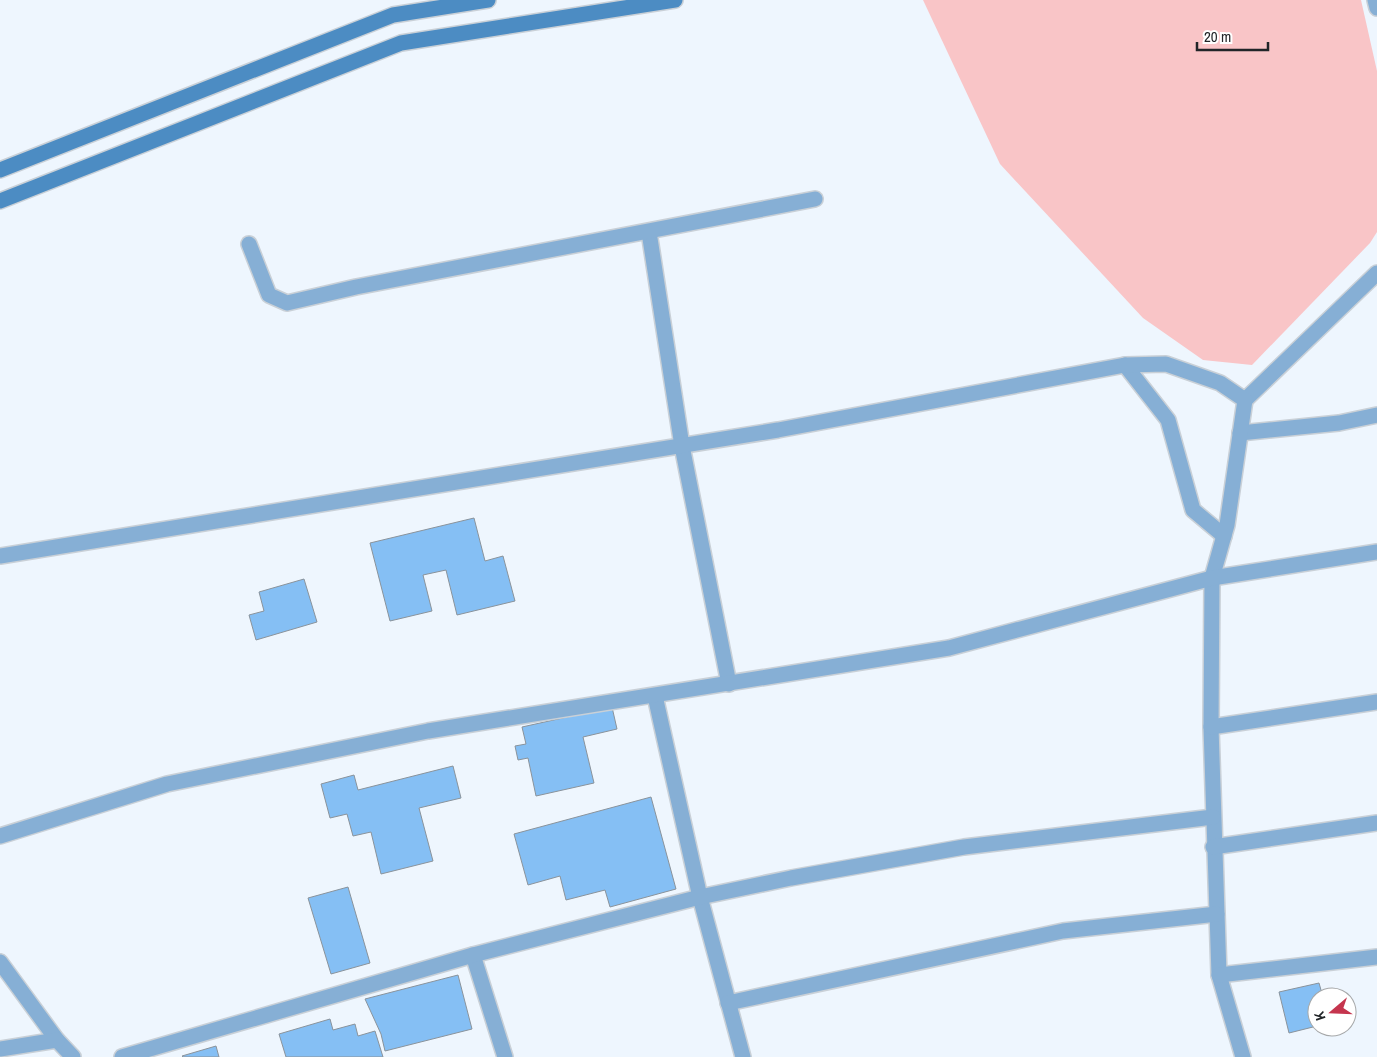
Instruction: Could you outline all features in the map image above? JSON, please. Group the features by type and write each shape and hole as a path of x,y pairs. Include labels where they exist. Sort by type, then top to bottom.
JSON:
{"street":[{"path":"0,170 393,15 488,0"},
{"path":"0,201 401,43 675,0"},
{"path":"1375,0 1377,8"},
{"path":"249,244 269,295 287,303 356,287 815,199"},
{"path":"649,232 682,446 728,684"},
{"path":"1242,1057 1219,975 1213,847 1211,727 1212,578 1224,536 1244,400 1377,273"},
{"path":"0,556 682,446 1125,365 1166,364 1220,383 1244,400"},
{"path":"1125,365 1168,420 1193,510 1224,536"},
{"path":"1240,433 1340,423 1377,414"},
{"path":"0,836 167,784 428,730 654,696 949,648 1212,578 1377,552"},
{"path":"654,696 700,897 743,1057"},
{"path":"1211,727 1377,702"},
{"path":"122,1057 472,955 700,897 791,878 964,847 1213,817"},
{"path":"1213,847 1377,824"},
{"path":"728,1003 1063,932 1217,914"},
{"path":"472,955 505,1057"},
{"path":"1219,975 1377,957"},
{"path":"0,962 57,1040 73,1057"},
{"path":"0,1049 57,1040"}],"shaded area":[{"path":"923,0 1361,0 1377,71 1377,232 1370,243 1252,365 1203,360 1143,318 1000,164"}],"building":[{"path":"474,518 485,561 503,556 515,601 457,615 446,570 423,575 432,611 390,621 370,543"},
{"path":"304,579 317,622 256,640 249,615 264,611 259,592"},
{"path":"612,707 617,729 583,737 594,783 536,796 528,758 518,760 515,746 526,744 522,727"},
{"path":"453,766 461,798 419,808 433,861 381,874 371,832 353,836 347,814 330,818 321,784 354,775 358,790"},
{"path":"651,797 676,889 610,907 605,890 566,900 560,876 528,885 514,834"},
{"path":"348,887 370,963 331,974 308,898"},
{"path":"458,975 472,1029 385,1051 381,1034 365,999"},
{"path":"1319,983 1320,987 1307,987 1307,1028 1289,1033 1279,992"},
{"path":"330,1019 333,1030 355,1024 358,1036 375,1031 383,1057 286,1057 279,1034"},
{"path":"216,1046 219,1057 182,1056"}]}
